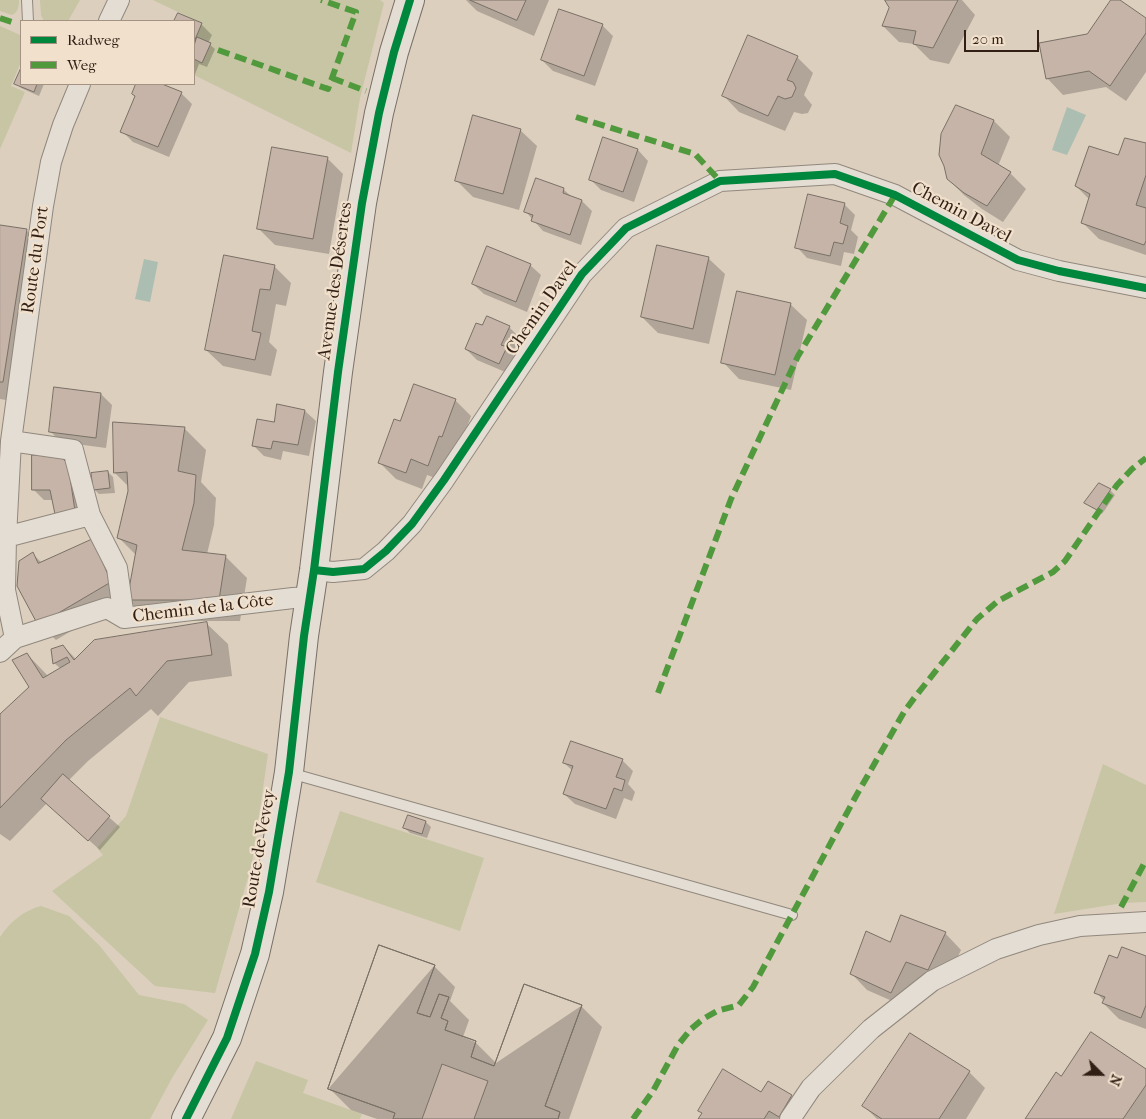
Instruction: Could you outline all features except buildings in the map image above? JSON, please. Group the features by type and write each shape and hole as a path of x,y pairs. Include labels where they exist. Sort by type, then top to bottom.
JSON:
{"main road":[{"name":"Avenue des Désertes","path":"314,570 338,372 362,203 379,113 394,52 410,0"},
{"name":"Route de Vevey","path":"186,1119 227,1038 255,954 269,892 289,772 304,636 314,570"}],"street":[{"path":"109,20 119,0"},
{"name":"Route du Port","path":"15,638 6,590 6,537 11,441 43,206 51,162 80,85"},
{"name":"Chemin Davel","path":"314,570 333,572 364,569 386,551 412,524 444,480 577,281 612,241 626,228 720,181 835,174 895,195 1018,260 1059,271 1146,288"},
{"path":"11,441 73,450 90,514 117,568 124,618"},
{"path":"6,537 90,514"},
{"name":"Chemin de la Côte","path":"15,638 107,608 124,618 310,597"},
{"path":"0,652 15,638"},
{"path":"790,1119 811,1088 864,1036 932,982 996,949 1038,935 1080,926 1146,922"}],"lane":[{"path":"27,0 28,20"},
{"path":"289,772 792,915"}],"shaded area":[{"path":"0,0 19,0 17,11 12,15 0,11"},
{"path":"40,0 80,0 69,20 44,20 41,15"},
{"path":"153,0 380,0 384,3 360,98 351,153 195,75 195,40 201,23"},
{"path":"0,26 20,35 20,64 11,86 25,92 0,149"},
{"path":"1067,107 1086,115 1067,155 1052,150"},
{"path":"144,259 158,262 150,302 135,299"},
{"path":"160,717 268,754 252,863 215,993 155,986 52,891 103,855 97,848 126,816"},
{"path":"1103,764 1146,785 1146,902 1123,903 1054,914"},
{"path":"340,811 484,858 460,931 316,882"},
{"path":"41,906 69,916 99,945 139,995 184,1004 208,1020 172,1078 150,1119 0,1119 0,937 18,917"},
{"path":"256,1061 308,1080 303,1093 362,1114 360,1119 231,1119"}],"marked path":[{"path":"218,50 328,89 356,12 321,0"},
{"path":"0,18 12,22"},
{"path":"332,78 366,91"},
{"path":"576,117 695,154 720,181"},
{"path":"658,693 731,499 798,356 895,195"},
{"path":"633,1119 653,1091 678,1045 691,1029 717,1011 739,1005 753,987 856,796 904,712 915,697 977,619 998,601 1053,572 1065,561 1117,485 1146,458"},
{"path":"1121,907 1146,860"}],"cycle path":[{"path":"186,1119 227,1038 255,954 269,892 289,772 304,636 362,203 379,113 394,52 410,0"},
{"path":"314,570 333,572 364,569 386,551 412,524 444,480 582,274 626,228 720,181 835,174 895,195 1018,260 1059,271 1146,288"}]}
